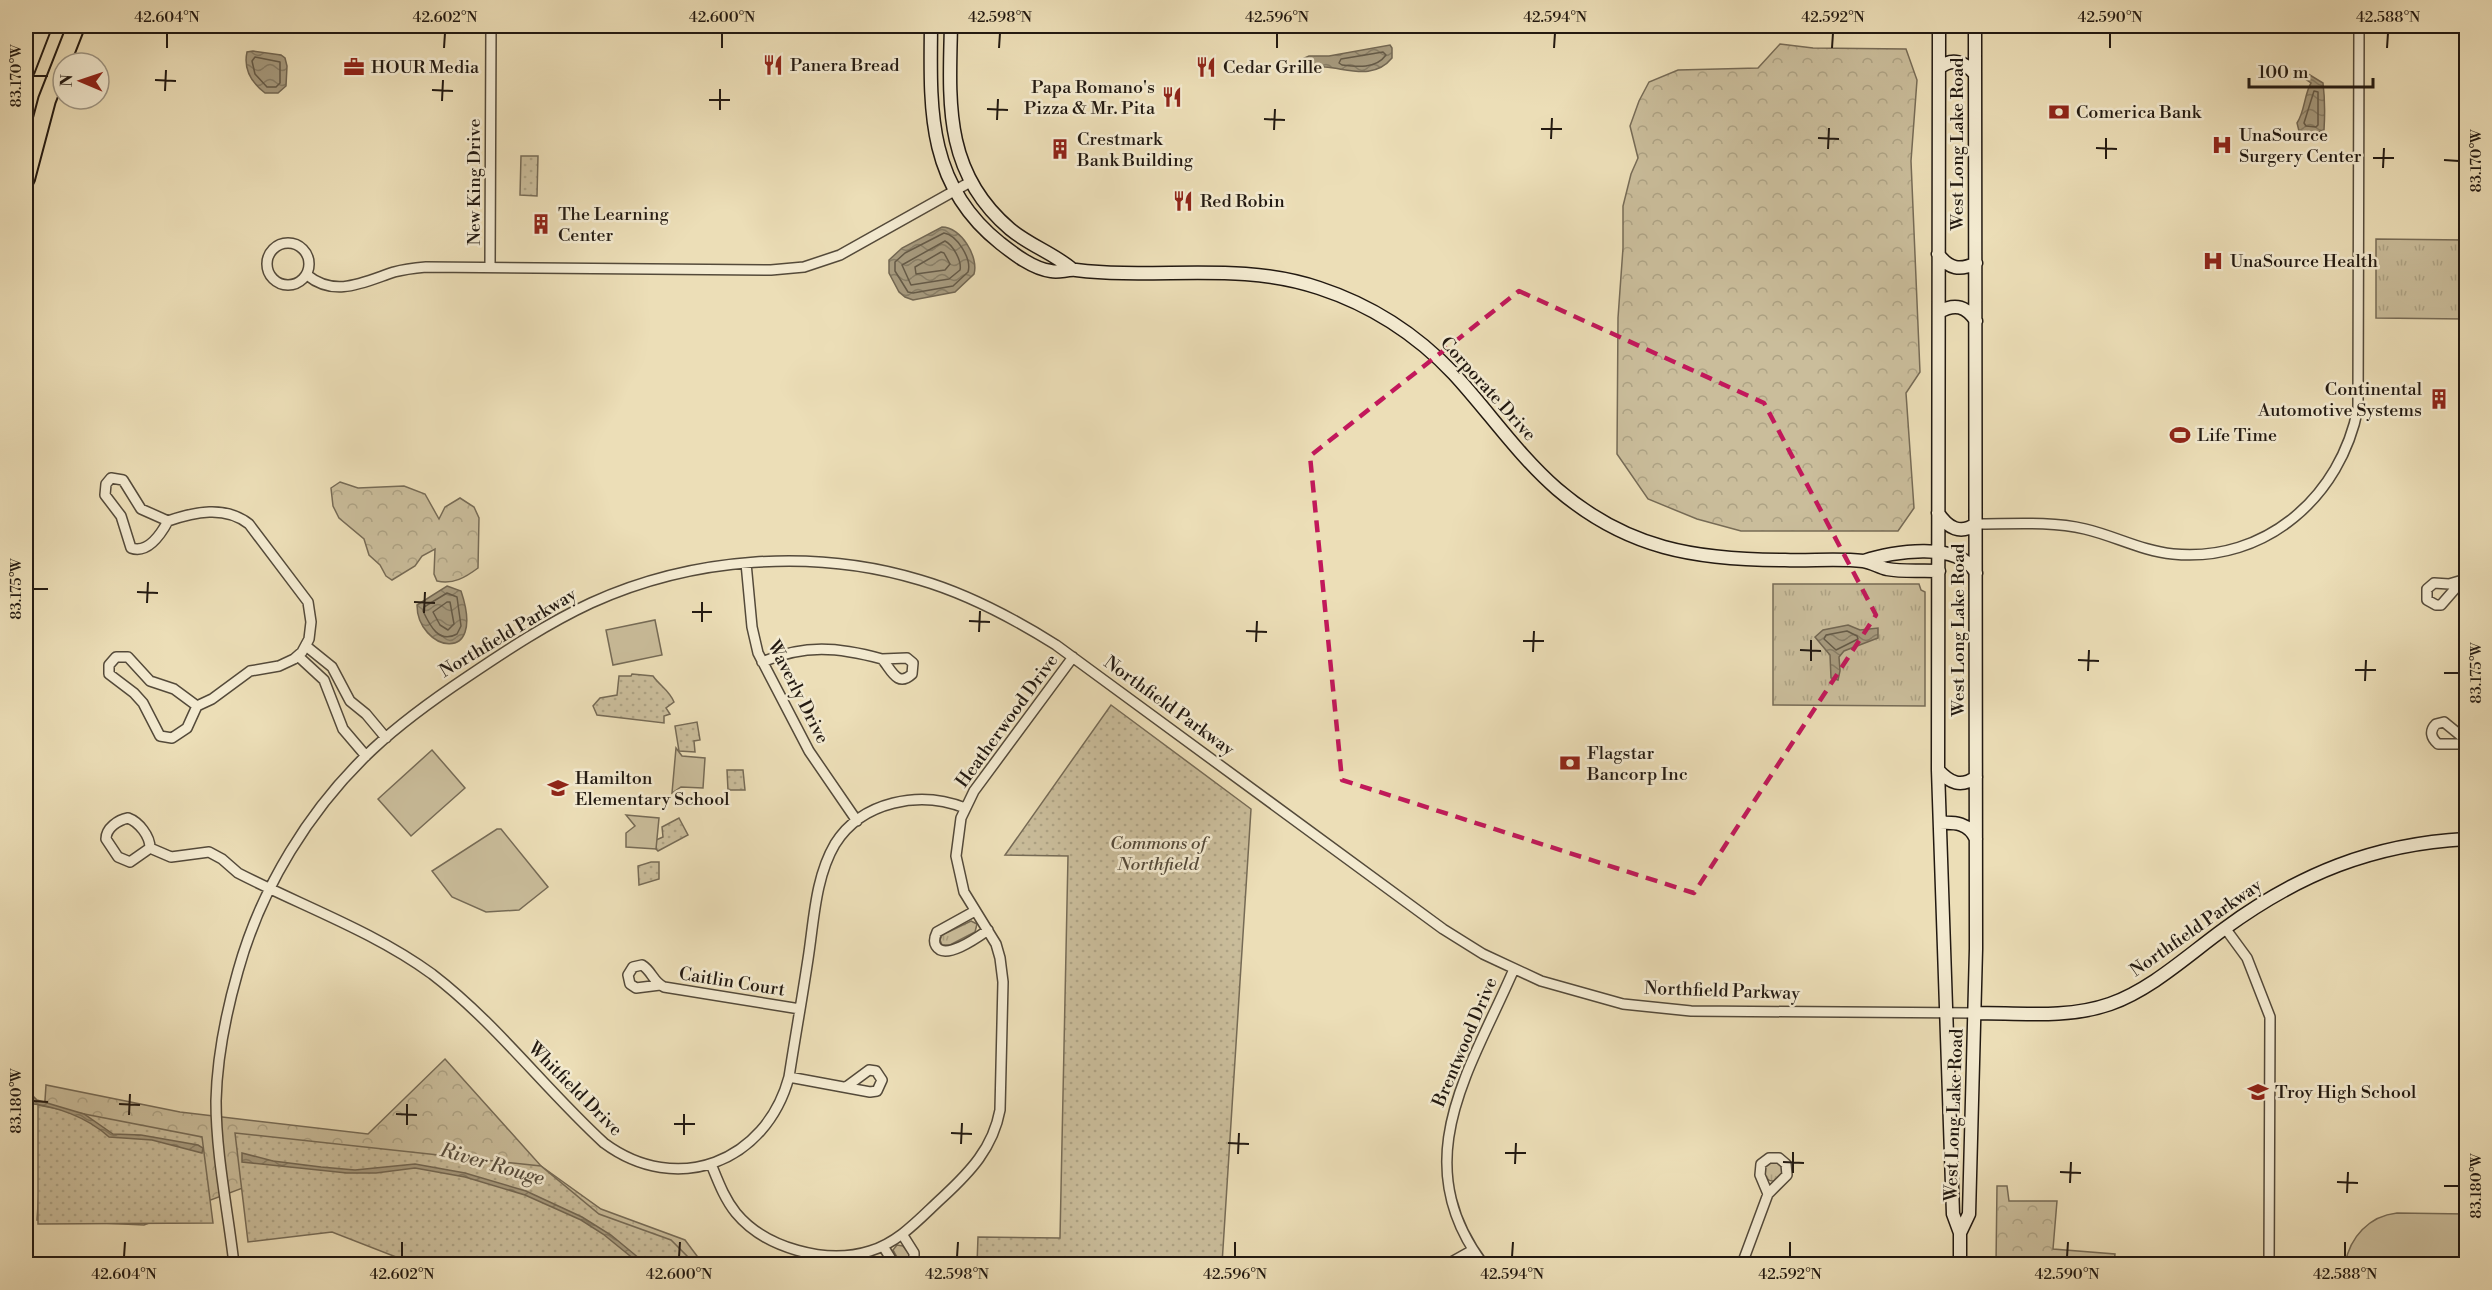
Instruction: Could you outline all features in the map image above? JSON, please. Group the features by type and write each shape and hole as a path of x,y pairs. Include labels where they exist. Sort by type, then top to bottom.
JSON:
{"highway":[{"path":"26,70 43,26"},
{"path":"26,179 47,100 76,26"}],"main road":[{"name":"Corporate Drive","path":"931,26 933,129 940,156 956,190 982,226 1013,253 1031,264 1052,272 1072,269 1104,273 1253,274 1298,282 1333,293 1382,316 1426,347 1555,487 1579,506 1618,530 1658,546 1714,558 1864,561 1888,569 1939,571"},
{"name":"Corporate Drive","path":"951,26 951,116 959,153 972,181 1001,221 1023,238 1057,256 1072,269"},
{"name":"West Long Lake Road","path":"1939,26 1938,770 1953,1214 1960,1233 1960,1264"},
{"name":"West Long Lake Road","path":"1960,1233 1969,1214 1975,1012 1975,26"},
{"path":"1939,68 1948,62 1958,62 1970,68 1975,74"},
{"path":"1013,253 1023,238"},
{"path":"1938,254 1943,261 1954,268 1965,268 1976,263"},
{"path":"1939,312 1948,307 1960,306 1976,321"},
{"path":"1938,513 1954,529 1965,530 1976,524"},
{"name":"Corporate Drive","path":"1864,561 1887,553 1949,553 1963,557 1976,574"},
{"path":"1938,770 1944,777 1956,783 1967,783 1976,777"},
{"path":"1940,823 1966,826 1976,840"},
{"name":"Northfield Parkway","path":"1975,1012 2067,1013 2110,1004 2143,987 2225,928 2300,881 2344,862 2406,845 2466,839"},
{"path":"1951,1137 1960,1145 1972,1142"}],"street":[{"name":"New King Drive","path":"491,26 490,267 771,270 804,267 840,255 972,181"},
{"path":"1976,524 2074,527 2155,551 2202,554 2238,547 2269,534 2298,515 2320,493 2346,451 2358,408 2360,26"},
{"path":"281,244 297,245 307,259 307,275 296,283 288,284 276,280 268,271 269,254 281,244"},
{"path":"307,275 323,285 344,288 409,269 490,267"},
{"path":"168,521 141,509 123,480 111,478 106,483 105,495 121,516 131,548 138,550 145,547 159,536 168,521 193,513 232,514 249,524 308,602 311,622 302,652 287,663 250,671 212,699 197,706 187,728 172,738 164,738 157,733 143,703 109,674 109,665 116,657 128,657 150,681 174,689 197,706"},
{"name":"Northfield Parkway","path":"234,1264 218,1131 218,1076 238,970 270,888 310,822 366,756 386,738 431,701 483,667 562,618 591,603 655,580 702,569 746,563 831,563 869,568 916,579 973,600 1011,618 1073,657 1428,919 1471,947 1514,969 1558,987 1602,999 1675,1011 1975,1012"},
{"name":"Waverly Drive","path":"746,563 754,642 762,663 809,751 857,821"},
{"path":"762,663 782,654 817,648 882,659"},
{"path":"302,652 332,667 350,701 366,714 386,738"},
{"path":"302,652 324,680 343,729 366,756"},
{"name":"Heatherwood Drive","path":"711,1164 723,1195 735,1212 755,1231 771,1240 804,1251 829,1255 859,1254 884,1246 902,1234 977,1163 987,1149 995,1129 1001,1099 1003,982 1000,957 988,930 964,892 957,865 957,831 974,791 1073,657"},
{"name":"Whitfield Drive","path":"150,848 171,857 209,852 222,859 238,873 383,944 430,973 472,1008 593,1133 618,1153 648,1165 686,1168 711,1164 735,1153 761,1131 778,1108 789,1077 821,877 836,842 857,821 881,807 913,799 945,801 965,808"},
{"path":"132,819 147,836 150,848 134,861 126,861 118,857 107,844 106,834 119,821 132,819"},
{"path":"975,911 937,932 934,940 936,946 949,951 988,930"},
{"path":"2225,928 2247,958 2270,1017 2269,1264"},
{"name":"Brentwood Drive","path":"1483,1264 1473,1250 1460,1222 1451,1194 1447,1155 1449,1131 1461,1086 1514,969"},
{"name":"Caitlin Court","path":"660,985 800,1010"},
{"path":"789,1077 846,1087"},
{"path":"1742,1264 1768,1194"},
{"path":"902,1234 914,1253 914,1264"},
{"path":"884,1246 894,1264"},
{"path":"1448,1264 1473,1250"}],"highlighted area":[{"path":"1519,291 1764,403 1876,615 1694,893 1342,780 1310,456"}],"green space":[{"path":"1780,44 1813,48 1906,49 1917,80 1911,161 1920,372 1906,393 1914,508 1898,531 1741,531 1697,519 1648,499 1617,454 1618,318 1623,248 1623,206 1631,174 1638,158 1630,126 1639,101 1649,82 1678,70 1758,68"},
{"path":"521,156 538,156 537,196 520,195"},
{"path":"2376,239 2466,240 2466,319 2376,318"},
{"path":"340,482 358,488 404,486 425,494 439,519 445,507 460,498 474,507 479,518 478,568 454,581 437,581 434,574 435,549 422,556 415,566 392,580 369,555 364,539 339,518 333,506 331,488"},
{"path":"1773,584 1919,584 1921,590 1925,592 1925,706 1773,705"},
{"path":"655,620 662,655 613,665 606,630"},
{"path":"632,674 653,676 672,698 674,702 666,708 670,714 664,716 664,723 597,715 593,706 600,698 617,695 619,676 631,676"},
{"name":"Commons of Northfield","path":"1111,705 1251,809 1222,1264 977,1264 978,1237 1060,1238 1068,856 1005,855"},
{"path":"697,722 700,740 694,741 695,752 679,751 675,726"},
{"path":"676,748 682,756 705,758 703,788 681,787 672,793"},
{"path":"432,750 465,788 411,836 378,799"},
{"path":"727,770 743,770 745,790 728,790"},
{"path":"626,815 659,818 656,849 626,847 626,833 635,826"},
{"path":"679,818 688,835 658,851 656,840 663,837 662,827"},
{"path":"497,829 501,829 548,887 519,910 486,912 452,897 432,871"},
{"path":"659,862 659,879 639,885 638,866"},
{"path":"971,921 977,924 975,932 950,945 942,945 940,940 942,935"},
{"path":"445,1059 541,1166 601,1209 685,1240 703,1264 482,1264 256,1183 144,1225 37,1220 46,1085 180,1112 368,1134"},
{"path":"38,1105 202,1137 213,1223 38,1224"},
{"path":"235,1133 541,1166 599,1214 671,1240 695,1264 414,1264 332,1232 248,1242"},
{"path":"1773,1161 1780,1164 1783,1171 1780,1178 1773,1181 1766,1178 1763,1171 1766,1164"},
{"path":"1997,1186 2007,1186 2009,1201 2057,1201 2053,1249 2115,1254 2114,1264 1996,1264"},
{"path":"2397,1213 2466,1214 2466,1264 2345,1264 2351,1245 2362,1230 2378,1218"},
{"path":"897,1245 903,1246 910,1255 909,1264 901,1264 893,1250"}],"water":[{"path":"1390,45 1392,58 1377,69 1361,72 1322,67 1301,68 1300,60 1309,56 1329,56"},
{"path":"247,52 281,55 285,58 286,86 278,93 265,93 250,76 246,59"},
{"path":"2300,69 2323,83 2324,130 2315,133 2299,131 2297,123 2311,83 2301,76"},
{"path":"942,227 956,232 967,244 974,259 974,274 955,292 913,300 905,297 899,292 889,273 889,260 902,248"},
{"path":"447,586 461,591 467,616 465,632 459,641 449,644 438,641 428,633 420,620 417,605"},
{"path":"1848,625 1860,630 1878,628 1878,638 1844,651 1839,657 1838,680 1831,678 1830,655 1815,637 1823,630"},
{"path":"26,1089 37,1100 84,1114 113,1134 141,1135 198,1145 203,1148 202,1153 152,1140 109,1137 81,1118 49,1107 26,1103"},
{"path":"242,1153 273,1161 321,1167 355,1170 415,1164 465,1173 526,1191 582,1217 611,1235 646,1264 640,1264 603,1234 581,1220 525,1195 465,1177 415,1168 376,1173 347,1173 242,1162"}],"place":[{"name":"Panera Bread","path":"773,65"},
{"name":"HOUR Media","path":"354,67"},
{"name":"Cedar Grille","path":"1206,67"},
{"name":"Papa Romano's Pizza & Mr. Pita","path":"1172,97"},
{"name":"Comerica Bank","path":"2059,112"},
{"name":"UnaSource Surgery Center","path":"2222,145"},
{"name":"Crestmark Bank Building","path":"1060,149"},
{"name":"Red Robin","path":"1183,201"},
{"name":"The Learning Center","path":"541,224"},
{"name":"UnaSource Health","path":"2213,261"},
{"name":"Continental Automotive Systems","path":"2439,399"},
{"name":"Life Time","path":"2180,435"},
{"name":"Flagstar Bancorp Inc","path":"1570,763"},
{"name":"Hamilton Elementary School","path":"558,788"},
{"name":"Troy High School","path":"2258,1092"}],"water label":[{"name":"River Rouge","path":"492,1165"}]}
